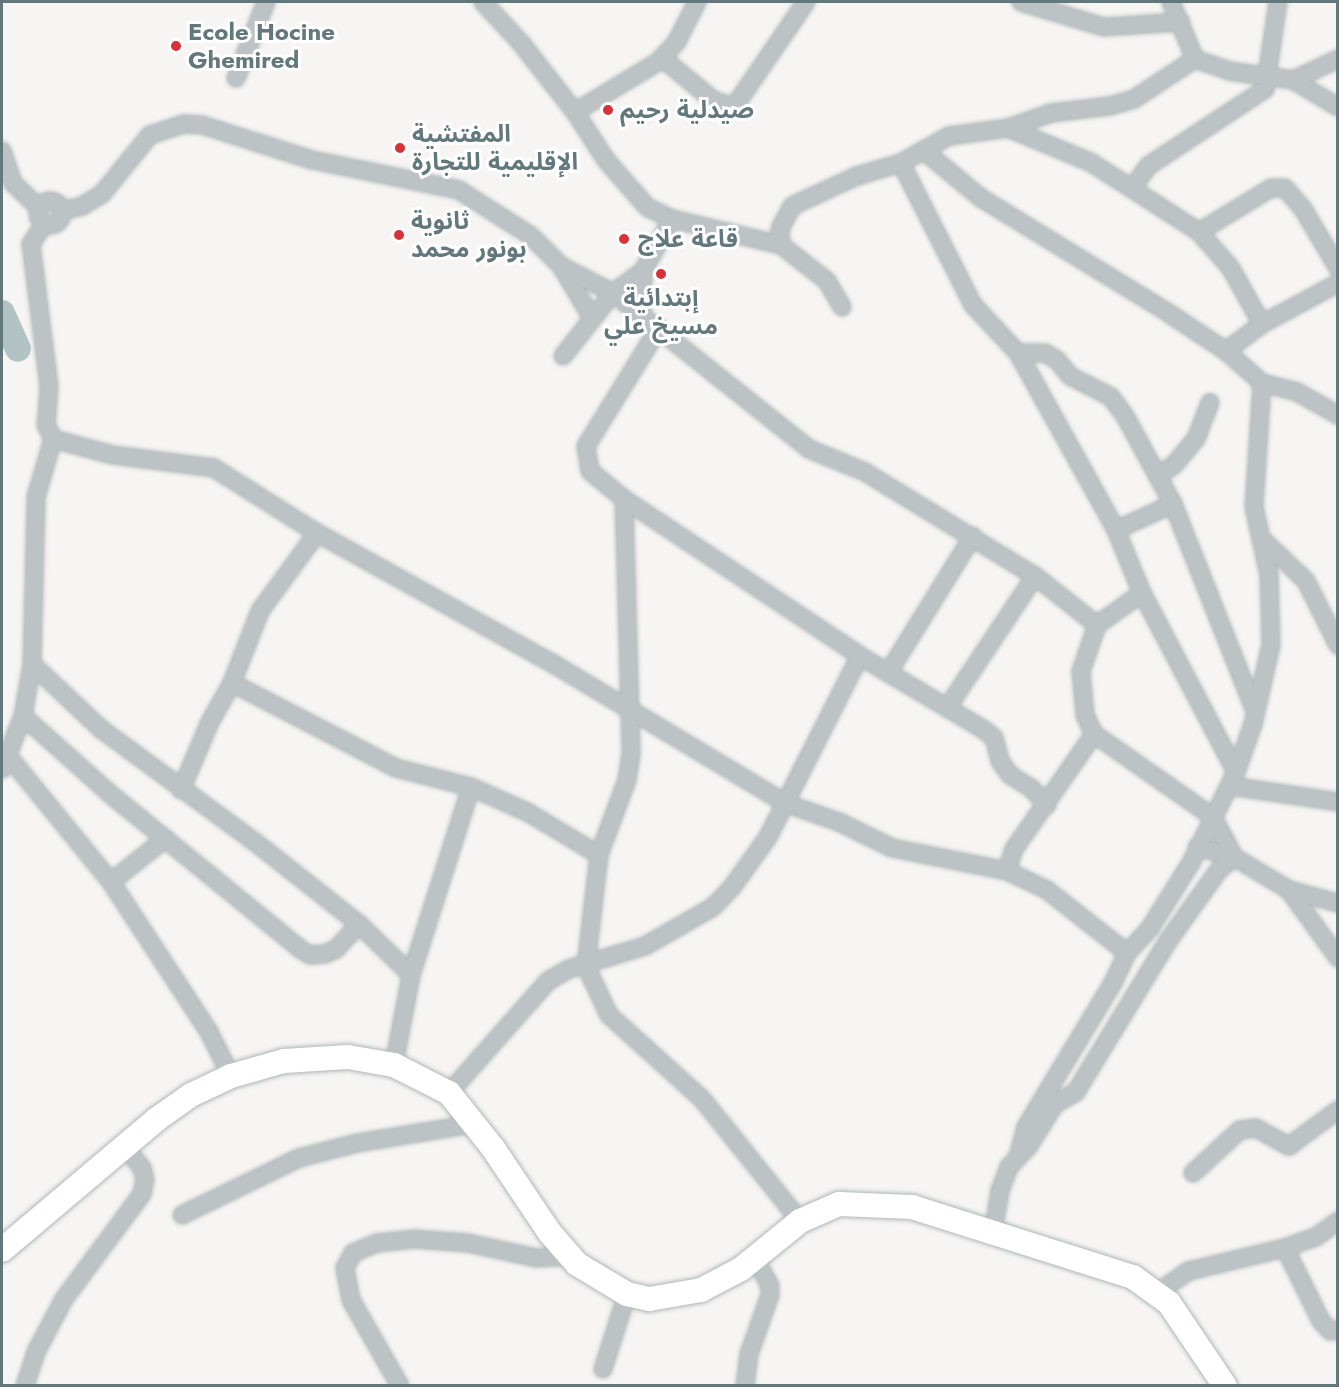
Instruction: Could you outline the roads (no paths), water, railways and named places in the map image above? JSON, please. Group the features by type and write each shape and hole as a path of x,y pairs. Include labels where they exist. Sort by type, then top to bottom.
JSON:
{"street":[{"path":"236,78 266,2"},
{"path":"483,2 575,112 606,160 647,207 672,219 782,245 827,281 842,306"},
{"path":"575,112 662,58 676,43 697,2"},
{"path":"662,58 713,100 734,107 806,2"},
{"path":"1021,2 1104,27 1182,22"},
{"path":"1171,2 1182,22 1195,59"},
{"path":"1133,187 1148,166 1255,98 1264,89 1268,78 1278,2"},
{"path":"1195,59 1229,71 1293,80 1338,107"},
{"path":"782,245 780,229 792,206 857,176 901,163 949,136 1008,128 1051,113 1110,106 1134,99 1195,59"},
{"path":"1293,80 1338,59"},
{"path":"2,151 13,183 42,216 58,221 61,211 82,206 102,194 134,151 150,135 184,124 202,125 312,160 459,190 507,217 561,266 613,293 809,449 865,472 973,536 1035,576 1097,625"},
{"path":"1008,128 1092,163 1133,187 1199,232 1230,267 1262,324"},
{"path":"923,150 981,198 1226,351 1262,382 1297,392 1338,415"},
{"path":"901,163 973,305 1017,353 1116,530 1142,593 1233,779"},
{"path":"1199,232 1271,188 1285,188 1303,209 1338,268"},
{"path":"42,216 31,244 49,386 46,425 52,439 36,497 32,664 23,716 5,763 111,882 209,1032 231,1076"},
{"path":"563,356 613,293 643,271 672,219"},
{"path":"561,266 592,318"},
{"path":"642,315 643,271"},
{"path":"1226,351 1262,324 1338,283"},
{"path":"659,328 586,446 590,471 624,499 860,656 994,738 1000,761 1010,775 1032,789 1047,805"},
{"path":"1017,353 1045,353 1057,360 1070,376 1111,397 1173,504 1254,709"},
{"path":"993,1233 1000,1191 1009,1167 1019,1153 1026,1128 1113,983 1127,952 1150,928 1191,863 1197,846 1233,779 1271,645 1272,602 1264,541 1254,507 1262,382"},
{"path":"1158,476 1174,465 1196,438 1210,403"},
{"path":"52,439 113,454 214,468 317,533 628,708 785,803 839,822 892,848 1006,871 1047,890 1127,952"},
{"path":"624,499 631,754 627,780 599,855 586,966 609,1015 702,1099 800,1221"},
{"path":"1116,530 1173,504"},
{"path":"181,790 210,722 232,682 260,611 317,533"},
{"path":"888,673 973,536"},
{"path":"1264,541 1306,581 1338,645"},
{"path":"947,708 1035,576"},
{"path":"1142,593 1097,625 1081,671 1085,715 1094,735 1213,817 1234,857"},
{"path":"449,1094 548,981 645,946 713,907 768,837 860,656"},
{"path":"32,664 101,729 181,790 255,842 359,924 411,975"},
{"path":"232,682 396,768 471,787 529,813 599,855"},
{"path":"23,716 109,793 310,955 336,949 359,924"},
{"path":"1006,871 1014,849 1094,735"},
{"path":"1233,779 1338,802"},
{"path":"394,1065 411,975 471,787"},
{"path":"111,882 166,838"},
{"path":"1197,846 1234,857 1289,890 1338,903"},
{"path":"1019,1153 1028,1147 1055,1104 1076,1092 1168,941 1218,870 1234,857"},
{"path":"1289,890 1338,958"},
{"path":"1150,928 1168,941"},
{"path":"2,1250 124,1146 191,1095 231,1076 284,1061 319,1056 348,1056 394,1065 449,1094 569,1256 577,1264 627,1294 649,1299 679,1297 722,1281 755,1258 800,1221 839,1204 881,1203 912,1208 1133,1277 1169,1303 1225,1386"},
{"path":"1193,1173 1240,1130 1256,1128 1289,1146 1338,1110"},
{"path":"182,1215 299,1158 374,1140 437,1133 473,1124"},
{"path":"25,1386 37,1350 64,1299 142,1194 146,1179 142,1168 124,1146"},
{"path":"1157,1293 1176,1276 1197,1268 1285,1248 1316,1236 1338,1221"},
{"path":"400,1386 351,1300 345,1268 354,1253 377,1243 414,1239 468,1244 536,1258 569,1256"},
{"path":"1285,1248 1321,1321 1330,1331 1338,1330"},
{"path":"745,1386 749,1354 770,1295 765,1274 755,1258"},
{"path":"603,1369 627,1294"}],"waterway":[{"path":"2,313 18,349"}],"place":[{"name":"Ecole Hocine Ghemired","path":"176,46"},
{"name":"صيدلية رحيم","path":"608,110"},
{"name":"المفتشية الإقليمية للتجارة","path":"400,148"},
{"name":"ثانوية بونور محمد","path":"399,235"},
{"name":"قاعة علاج","path":"624,239"},
{"name":"إبتدائية مسيخ علي","path":"661,274"}]}
